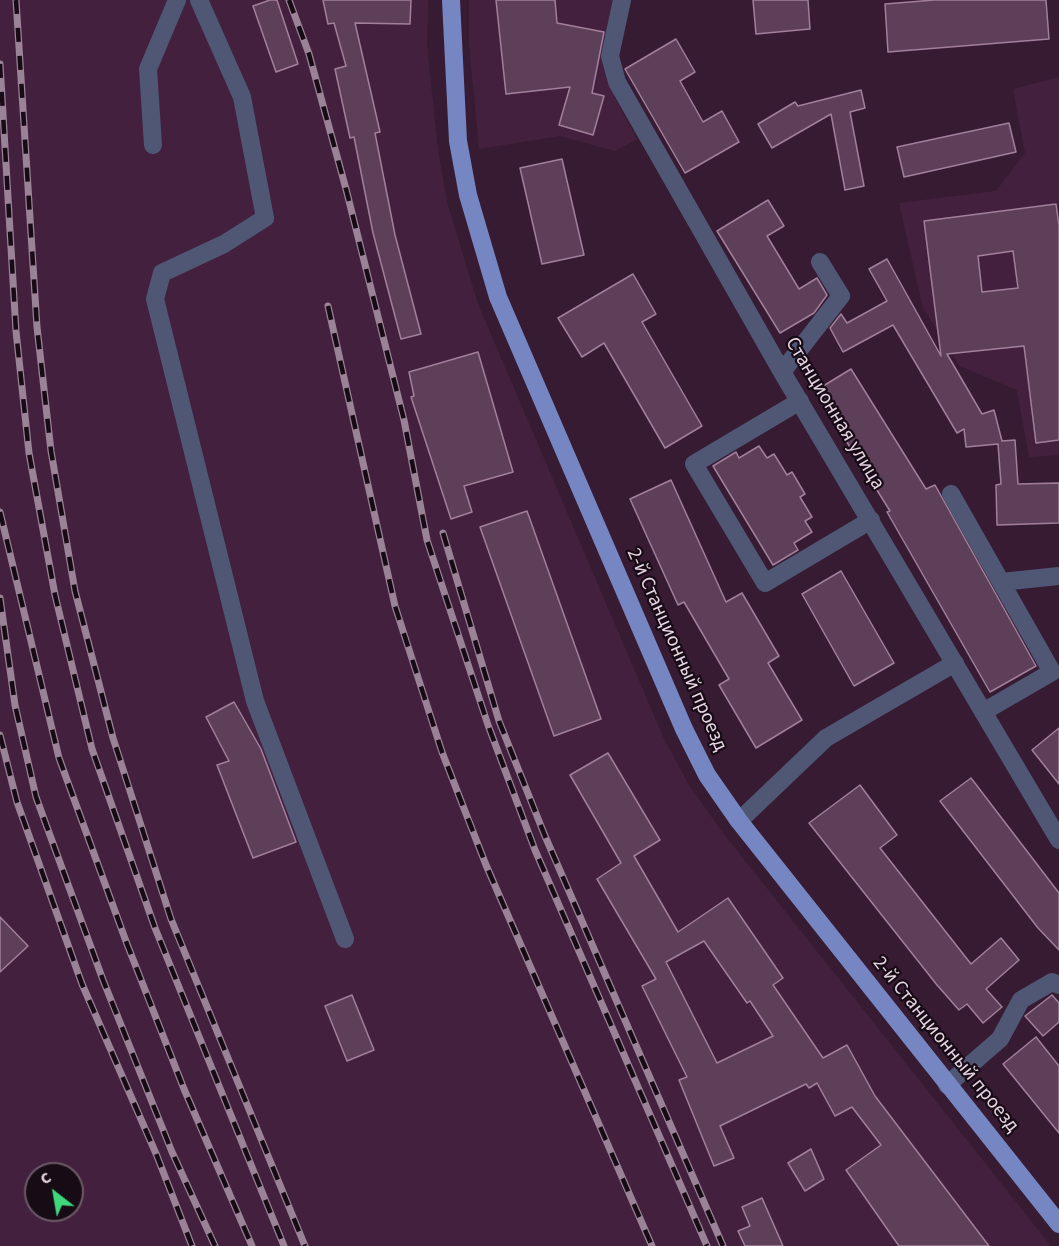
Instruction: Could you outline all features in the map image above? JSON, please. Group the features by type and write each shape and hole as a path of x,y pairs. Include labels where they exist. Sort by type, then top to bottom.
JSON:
{"main road":[{"name":"2-й Станционный проезд","path":"451,0 458,141 468,195 498,297 664,688 707,775 739,821 1059,1224"}],"street":[{"path":"153,145 148,69 177,0"},
{"path":"199,0 242,97 265,218 224,244 162,273 155,299 255,701 345,939"},
{"name":"Станционная улица","path":"622,0 610,56 617,81 782,372 1059,840"},
{"path":"782,372 841,297 820,262"},
{"path":"800,401 694,464 765,583 871,520"},
{"path":"951,494 1052,672 983,712"},
{"path":"1001,582 1059,576"},
{"path":"739,821 826,738 955,663"},
{"path":"947,1085 1000,1039 1021,1000 1052,982 1059,985"}],"shaded area":[{"path":"0,0 428,0 427,46 438,150 447,202 478,304 664,739 689,785 723,833 1051,1246 0,1246"},
{"path":"469,0 614,0 601,55 610,88 637,139 615,151 559,136 479,149 469,44"},
{"path":"1059,77 1059,455 1029,457 1017,390 960,366 923,308 899,203 996,191 1025,153 1013,89"}],"building":[{"path":"277,0 298,64 276,72 253,6"},
{"path":"323,0 411,0 410,24 355,23 380,132 375,133 395,235 421,334 401,339 373,233 354,137 350,138 335,69 346,66 334,23 328,24"},
{"path":"496,0 555,0 557,23 604,32 592,93 604,96 593,135 559,125 570,87 506,94"},
{"path":"753,0 808,0 810,29 756,34"},
{"path":"934,0 1046,0 1049,39 888,52 885,4"},
{"path":"676,39 695,72 680,81 703,122 722,111 739,142 685,173 625,69"},
{"path":"861,90 865,108 850,112 864,186 845,190 831,114 772,148 758,124 795,102 798,106"},
{"path":"1009,123 1016,152 904,177 897,147"},
{"path":"562,159 584,255 542,264 520,168"},
{"path":"768,200 784,226 767,236 799,289 817,278 827,295 814,313 780,333 717,231"},
{"path":"1056,204 1059,226 1059,440 1036,443 1024,346 947,354 982,414 994,410 1002,441 1015,440 1018,484 1059,483 1059,523 997,525 996,485 1001,484 998,444 966,447 964,429 957,433 893,325 843,352 830,328 841,314 847,323 887,301 869,269 887,259 941,356 924,221","holes":["1013,251 1018,288 982,292 978,256"]},
{"path":"633,274 656,314 642,322 702,426 665,448 604,343 582,357 558,318"},
{"path":"478,352 513,472 464,486 472,512 451,519 411,397 414,396 409,372"},
{"path":"851,369 926,489 935,485 1036,666 990,692 887,512 890,511 815,391"},
{"path":"759,446 767,458 774,454 787,475 792,472 805,494 800,497 812,517 805,521 812,532 794,543 798,550 773,565 713,466 736,452 739,458"},
{"path":"671,480 726,602 742,593 779,656 768,663 802,720 756,748 719,685 729,679 684,602 678,605 630,499"},
{"path":"527,511 601,719 554,736 480,527"},
{"path":"841,571 894,663 854,686 802,594"},
{"path":"234,702 261,749 296,842 253,858 217,765 229,761 206,717"},
{"path":"1059,728 1059,784 1032,750"},
{"path":"608,753 660,840 634,856 678,932 728,898 783,978 773,985 823,1058 847,1045 875,1096 989,1246 899,1246 846,1170 881,1145 852,1107 835,1116 817,1083 809,1088 806,1084 720,1126 734,1158 714,1166 679,1080 687,1077 642,986 656,979 597,879 621,863 570,775","holes":["704,941 747,1003 750,1001 773,1036 717,1063 666,962"]},
{"path":"971,778 1059,893 1059,950 1038,928 940,801"},
{"path":"860,785 897,835 880,848 971,964 1001,938 1019,960 986,989 1002,1007 983,1023 967,1004 959,1010 937,985 809,823"},
{"path":"0,917 28,946 0,972"},
{"path":"352,995 374,1050 347,1061 325,1006"},
{"path":"1052,995 1059,1003 1059,1022 1043,1036 1025,1016"},
{"path":"1036,1037 1059,1066 1059,1133 1003,1064"},
{"path":"811,1149 824,1179 805,1191 788,1163"},
{"path":"762,1198 783,1246 745,1246 738,1231 750,1226 742,1207"}],"railway":[{"path":"16,0 37,327 51,451 75,591 113,738 171,919 305,1246"},
{"path":"289,0 309,54 346,189 404,420 427,540 488,725 535,850 707,1246"},
{"path":"0,64 16,331 29,453 55,595 92,749 155,928 284,1246"},
{"path":"328,306 395,606 442,752 486,865 652,1246"},
{"path":"0,512 59,758 127,944 184,1089 252,1246"},
{"path":"443,533 499,721 545,836 723,1246"},
{"path":"0,598 15,705 36,797 103,980 172,1152 215,1246"},
{"path":"0,735 17,802 82,984 157,1156 192,1246"}]}
